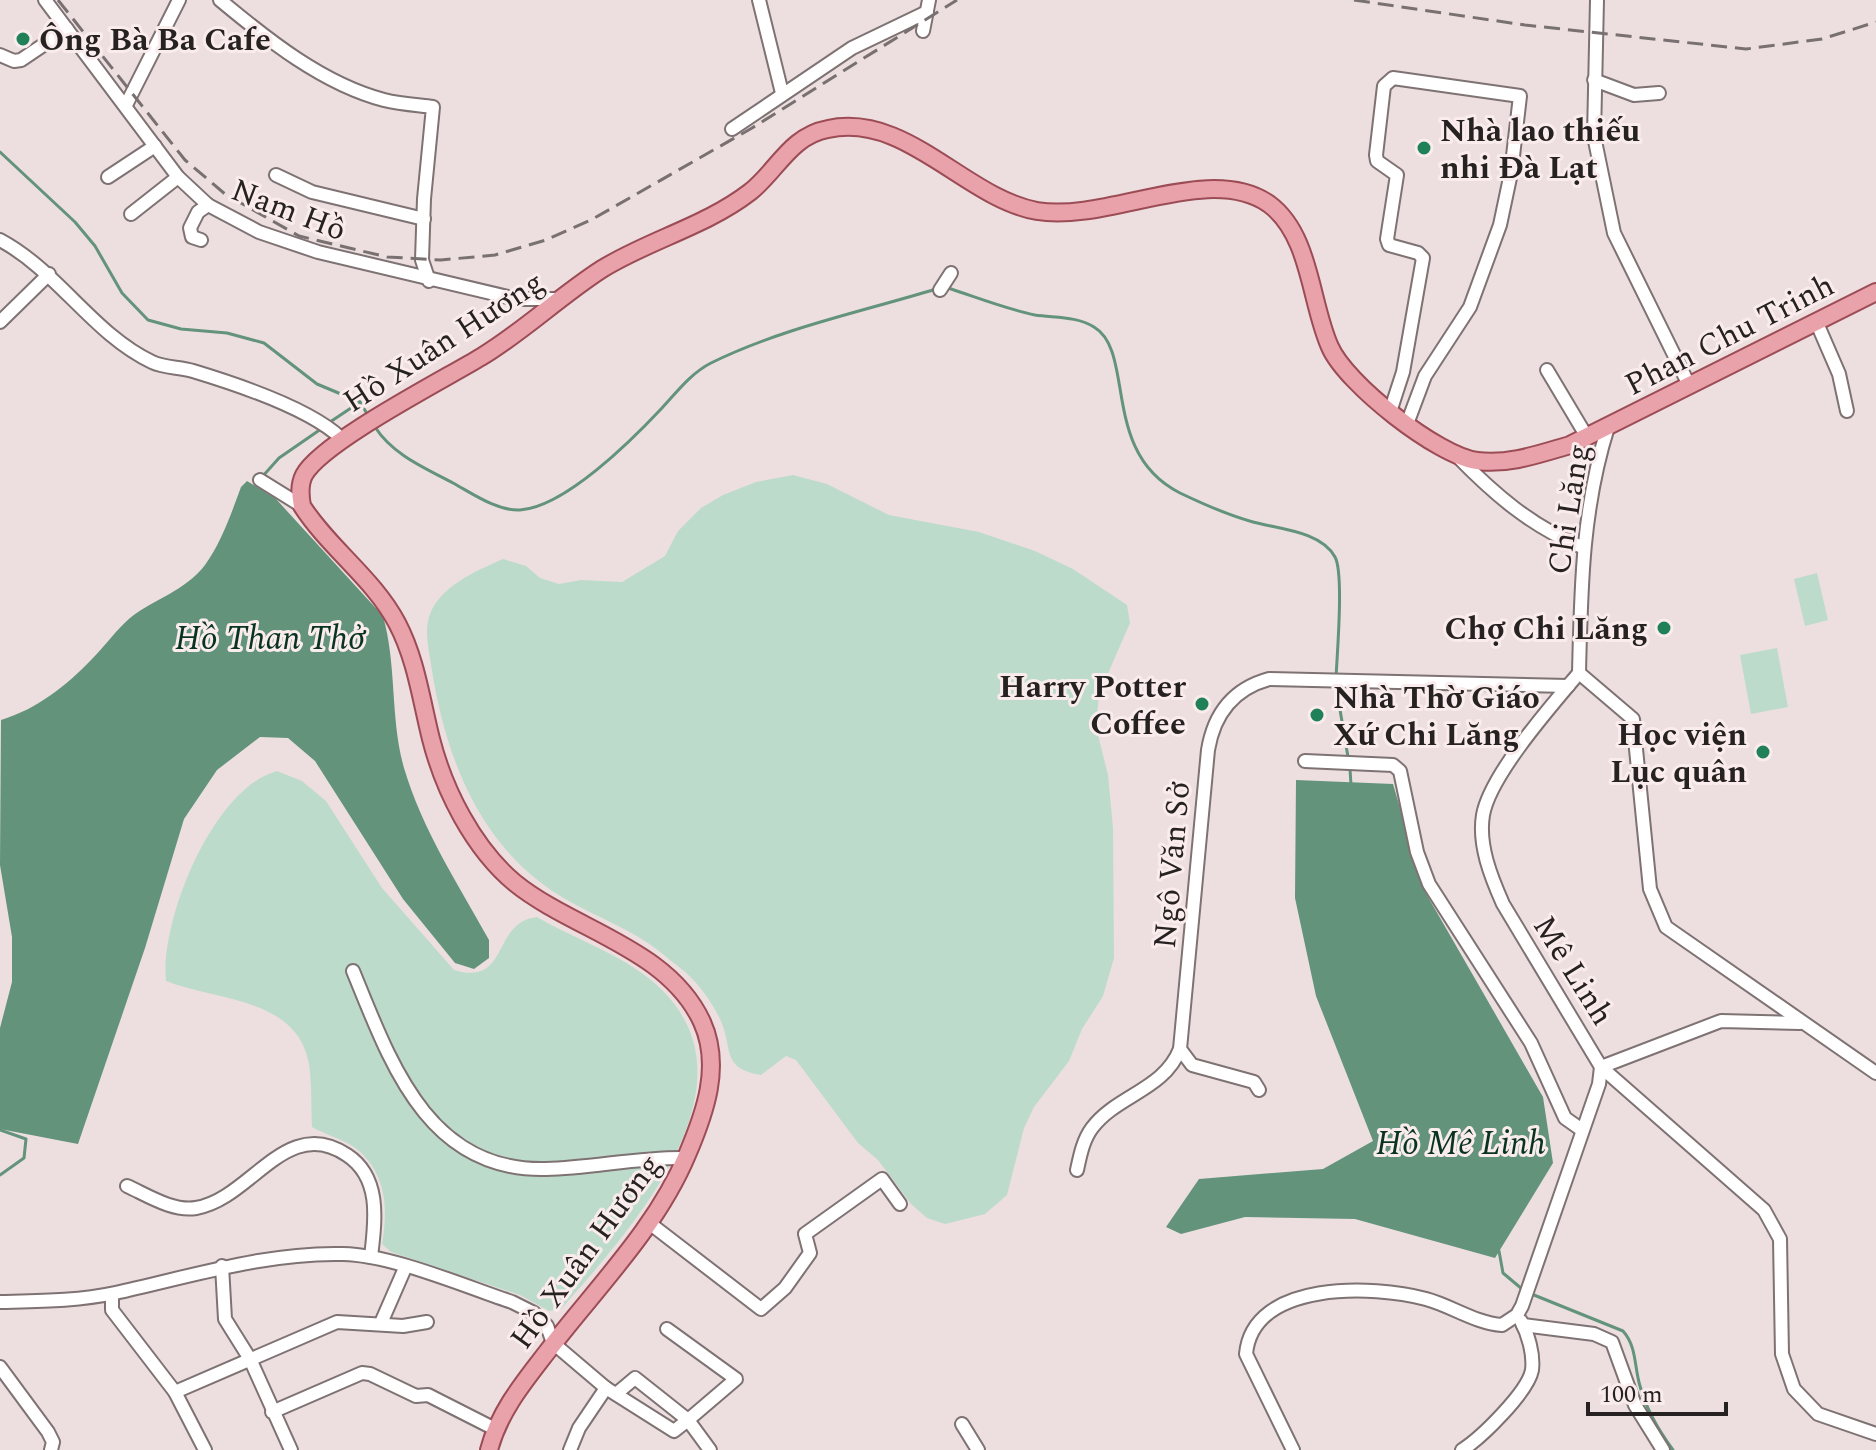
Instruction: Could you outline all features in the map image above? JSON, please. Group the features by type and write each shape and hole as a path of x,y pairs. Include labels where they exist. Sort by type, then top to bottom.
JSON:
{"main road":[{"name":"Hồ Xuân Hương","path":"489,1450 495,1429 516,1392 648,1222 686,1158 701,1119 712,1066 701,1020 685,996 659,971 623,945 567,918 514,882 485,852 452,796 432,742 415,665 395,619 302,506 302,478 315,462 346,436 511,339 604,268 751,191 784,153 808,135 829,128 857,127 887,133 1017,206 1042,212 1091,211 1206,190 1232,189 1260,199 1286,220 1297,242 1331,351 1357,384 1390,412 1457,456 1503,462 1530,457 1608,427"},
{"name":"Phan Chu Trinh","path":"1608,427 1688,383 1876,292"}],"street":[{"name":"Nam Hồ","path":"45,0 178,177 208,205 259,232 288,242 429,281 516,299 562,299"},
{"path":"126,105 179,0"},
{"path":"220,0 254,29 315,70 385,100 433,107 422,260 429,281"},
{"path":"759,0 782,93"},
{"path":"1597,0 1594,136 1614,233 1688,383"},
{"path":"732,129 852,48 928,6"},
{"path":"923,31 928,6"},
{"path":"0,55 14,61 21,60 67,29"},
{"path":"1390,412 1403,372 1423,258 1418,253 1389,245 1387,239 1397,175 1377,161 1376,155 1384,86 1393,78 1520,96 1511,173 1500,225 1470,307 1425,376 1407,424"},
{"path":"1594,80 1634,95 1659,93"},
{"path":"108,177 155,146"},
{"path":"276,175 312,192 424,219"},
{"path":"131,214 178,177"},
{"path":"201,240 192,237 190,228 208,205"},
{"path":"0,240 49,274 120,341 154,363 194,372 313,417 346,436"},
{"path":"940,290 951,273"},
{"path":"0,322 49,274"},
{"path":"1816,321 1839,374 1847,411"},
{"path":"1547,370 1587,437"},
{"name":"Chi Lăng","path":"1579,673 1582,547 1594,478 1608,427"},
{"path":"1457,456 1540,527 1582,547"},
{"path":"260,480 302,506"},
{"path":"1579,673 1633,719 1650,889 1659,916 1675,936 1876,1073"},
{"name":"Mê Linh","path":"1462,1450 1482,1435 1526,1384 1532,1368 1521,1315 1601,1067 1503,904 1491,877 1482,831 1485,806 1501,776 1579,673"},
{"name":"Ngô Văn Sở","path":"1180,1049 1211,734 1230,700 1258,682 1321,679 1568,686"},
{"path":"1305,761 1393,765 1400,771 1417,852 1429,884 1531,1043 1565,1118 1582,1130"},
{"path":"353,971 391,1065 417,1107 471,1150 508,1165 546,1169 645,1157 686,1158"},
{"path":"1800,1023 1721,1021 1601,1067 1764,1210 1780,1239 1782,1354 1794,1389 1818,1414 1876,1434"},
{"path":"1077,1170 1093,1127 1107,1113 1161,1078 1180,1049 1192,1065 1254,1082 1259,1090"},
{"path":"127,1186 171,1205 194,1209 219,1198 294,1146 316,1143 337,1149 351,1157 372,1189 375,1219 371,1257"},
{"path":"648,1222 761,1309 785,1288 810,1253 805,1234 826,1216 882,1179 900,1204"},
{"path":"0,1302 112,1294 222,1266 341,1253 371,1257 512,1302 534,1313 547,1326 553,1343 611,1391 674,1431 736,1379 667,1329"},
{"path":"222,1266 225,1319 250,1359 291,1450"},
{"path":"381,1323 405,1268"},
{"path":"1293,1450 1246,1354 1255,1327 1280,1307 1328,1292 1354,1290 1429,1299 1491,1324 1502,1325 1521,1315 1594,1334 1612,1342 1635,1405 1663,1450"},
{"path":"112,1294 112,1310 175,1392 205,1450"},
{"path":"175,1392 337,1322 403,1326 427,1322"},
{"path":"0,1367 48,1432 53,1442 51,1450"},
{"path":"272,1412 362,1373 416,1396 428,1395 495,1429"},
{"path":"570,1450 579,1428 611,1391 635,1378 688,1420 710,1450"},
{"path":"962,1424 978,1450"}],"shaded area":[{"path":"793,475 827,484 889,515 979,532 1035,551 1073,569 1127,605 1130,623 1099,694 1096,727 1108,775 1113,828 1114,958 1103,996 1082,1029 1069,1061 1034,1107 1024,1128 1007,1195 985,1214 945,1224 927,1218 911,1204 878,1160 858,1143 796,1060 786,1056 761,1075 739,1068 730,1056 716,1012 685,972 645,941 552,890 517,862 480,814 466,787 454,759 438,701 428,644 429,617 441,597 460,581 503,559 526,566 540,578 559,584 581,580 622,582 665,556 678,531 701,508 756,482"},
{"path":"1817,573 1828,620 1805,626 1794,579"},
{"path":"1777,648 1788,707 1751,714 1740,655"},
{"path":"277,771 302,781 326,801 382,888 454,970 472,973 484,970 493,962 512,930 523,921 537,917 618,958 649,978 662,990 689,1029 697,1070 691,1114 674,1158 649,1201 561,1309 549,1311 520,1295 391,1252 382,1244 385,1206 375,1170 353,1146 312,1127 309,1064 301,1042 289,1026 252,1005 166,981 166,955 172,925 195,860 232,802 254,782"}],"water":[{"name":"Hồ Than Thở","path":"247,481 276,499 383,616 404,768 431,834 489,940 489,958 474,969 455,963 403,899 315,761 288,738 260,737 217,770 184,819 145,948 78,1144 0,1129 0,1028 12,982 12,937 0,865 1,720 27,710 50,696 82,669 130,618 197,574 216,546 241,487"},
{"name":"Hồ Mê Linh","path":"1296,780 1393,784 1424,890 1543,1097 1553,1163 1495,1258 1355,1219 1245,1217 1181,1234 1166,1227 1199,1179 1323,1169 1373,1141 1316,996 1295,898"}],"waterway":[{"path":"0,152 75,222 95,246 122,293 148,320 181,329 227,333 264,343 317,384 360,402 369,417"},
{"path":"948,288 1035,315 1073,319 1094,327 1106,340 1114,358 1129,429 1139,454 1155,475 1180,493 1207,505 1244,519 1298,532 1328,548 1335,557 1339,579 1336,678"},
{"path":"375,427 382,437 410,460 485,501 511,510 538,506 597,470 690,378 711,363 794,330 936,289"},
{"path":"330,422 360,402"},
{"path":"262,477 279,458 321,429"},
{"path":"1336,686 1348,757"},
{"path":"1350,769 1351,785"},
{"path":"0,1130 26,1139 24,1158 0,1175"},
{"path":"1499,1251 1503,1273 1522,1289"},
{"path":"1529,1293 1623,1331 1633,1350 1646,1403 1673,1450"}],"railway":[{"path":"58,0 185,160 225,194 299,236 387,257 441,260 495,255 546,240 591,220 752,128 957,0"},
{"path":"1354,0 1525,25 1746,49 1822,39 1876,22"}],"place":[{"name":"Ông Bà Ba Cafe","path":"23,39"},
{"name":"Nhà lao thiếu nhi Đà Lạt","path":"1424,148"},
{"name":"Chợ Chi Lăng","path":"1664,628"},
{"name":"Harry Potter Coffee","path":"1202,704"},
{"name":"Nhà Thờ Giáo Xứ Chi Lăng","path":"1317,715"},
{"name":"Học viện Lục quân","path":"1763,752"}]}
